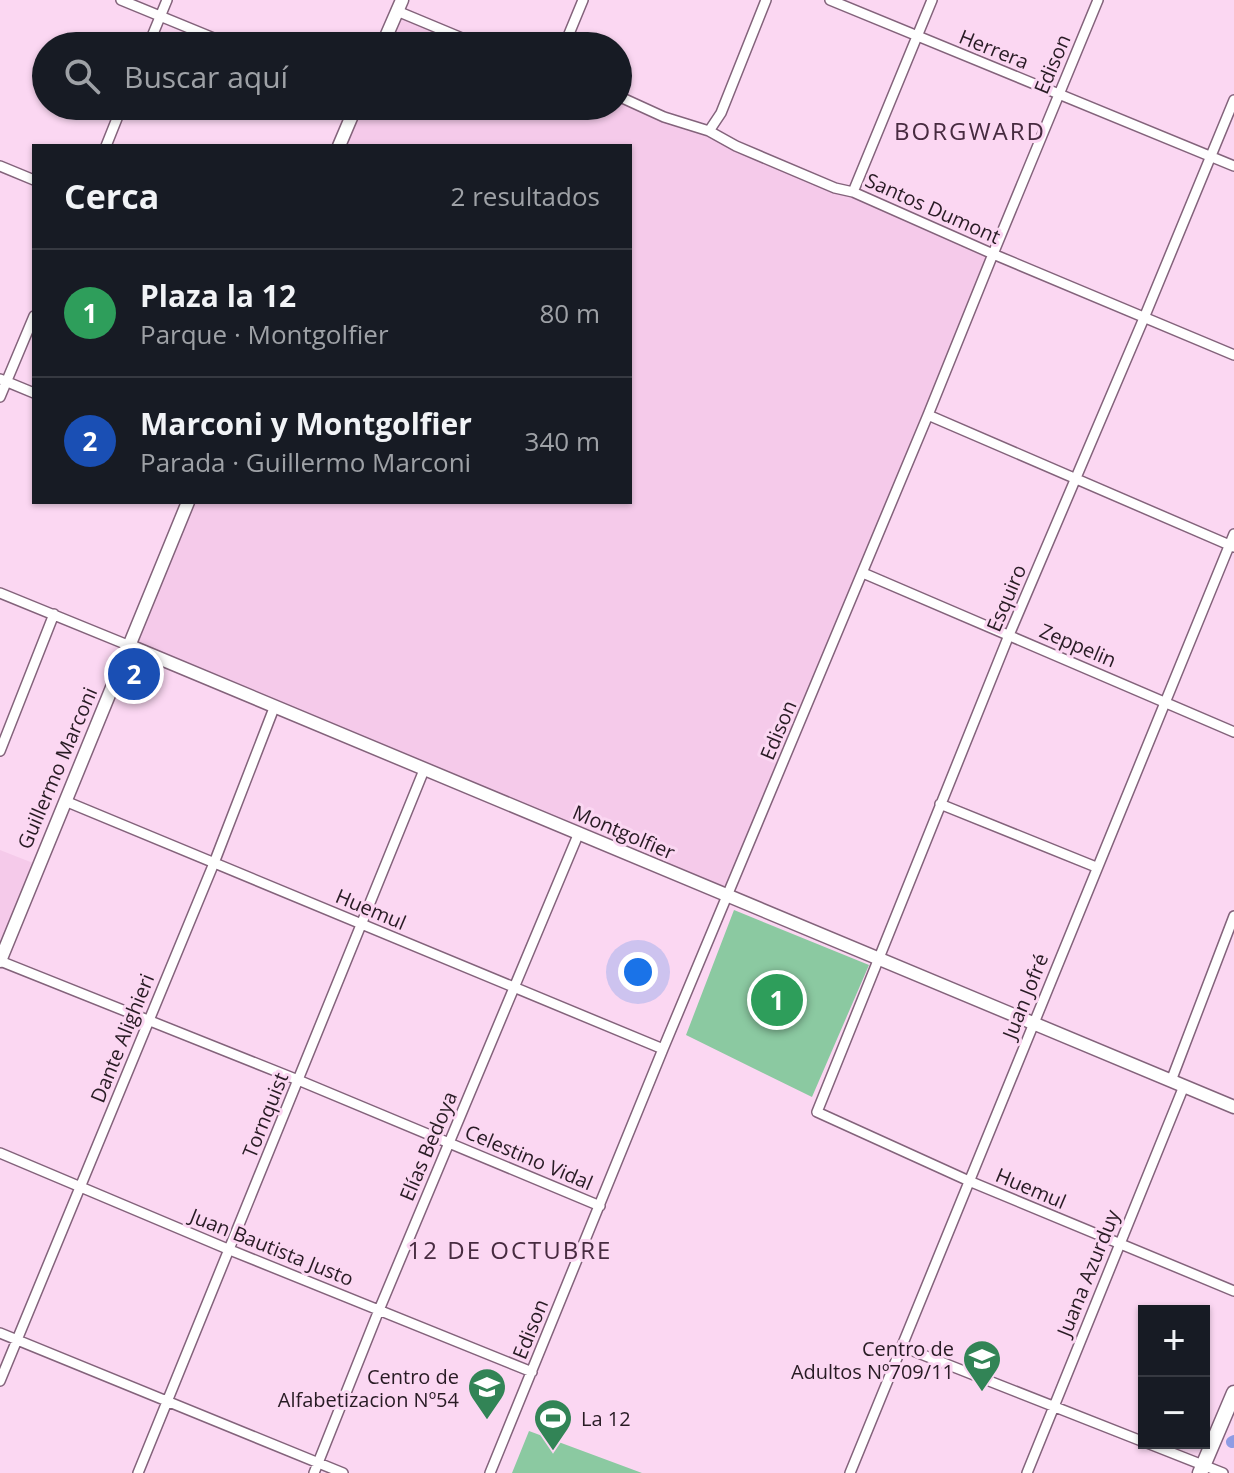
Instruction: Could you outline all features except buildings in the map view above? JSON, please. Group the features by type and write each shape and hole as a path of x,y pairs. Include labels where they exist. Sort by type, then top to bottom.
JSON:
{"main road":[{"path":"1202,1469 1234,1393"}],"street":[{"path":"121,0 200,32"},
{"path":"153,32 167,0"},
{"path":"570,32 583,0"},
{"path":"709,131 721,113 766,0"},
{"name":"Herrera","path":"830,0 1234,166"},
{"path":"853,192 932,0"},
{"name":"Edison","path":"490,1473 1098,0"},
{"path":"388,32 400,5 453,32"},
{"name":"Esquiro","path":"817,1112 1009,635 1234,100"},
{"name":"Santos Dumont","path":"632,102 664,117 690,123 749,152 835,188 853,192 1234,355"},
{"path":"107,144 116,120"},
{"path":"340,144 350,120"},
{"path":"0,166 32,179"},
{"path":"0,397 3,380 32,320"},
{"path":"3,380 32,392"},
{"path":"928,415 1232,546"},
{"name":"Guillermo Marconi","path":"0,961 187,504"},
{"name":"Juan Jofré","path":"850,1473 1096,867 1232,546 1234,534"},
{"name":"Zeppelin","path":"863,573 1234,732"},
{"name":"Montgolfier","path":"0,593 1234,1107"},
{"path":"0,751 54,614"},
{"name":"Dante Alighieri","path":"0,1381 214,863 274,708"},
{"name":"Tornquist","path":"138,1473 424,770"},
{"name":"Huemul","path":"65,801 663,1049"},
{"path":"940,804 1096,867"},
{"name":"Elías Bedoya","path":"316,1468 578,835"},
{"path":"1171,1081 1234,916"},
{"name":"Celestino Vidal","path":"0,961 298,1080 600,1206"},
{"name":"Juana Azurduy","path":"1027,1473 1184,1086"},
{"name":"Huemul","path":"817,1112 969,1181 1234,1291"},
{"name":"Juan Bautista Justo","path":"0,1153 532,1372"},
{"path":"0,1333 167,1401 316,1468 343,1473"},
{"path":"903,1347 1138,1439"},
{"path":"1161,1449 1202,1469 1223,1473"}],"shaded area":[{"path":"397,11 447,32 388,32"},
{"path":"632,102 993,254 728,897 130,646 187,504 632,504 632,144 340,144 350,120 632,120"},
{"path":"0,850 33,863 0,944"}],"green space":[{"path":"734,910 869,965 812,1097 686,1035"},
{"name":"La 12","path":"529,1431 642,1473 512,1473"}],"place":[{"name":"Marconi y Montgolfier","path":"134,674"},
{"name":"Plaza la 12","path":"777,1000"},
{"name":"Centro de Adultos Nº709/11","path":"982,1393"},
{"name":"Centro de Alfabetizacion Nº54","path":"487,1421"},
{"name":"La 12","path":"553,1452"}],"district":[{"name":"BORGWARD","path":"970,130"},
{"name":"12 DE OCTUBRE","path":"510,1249"}]}
